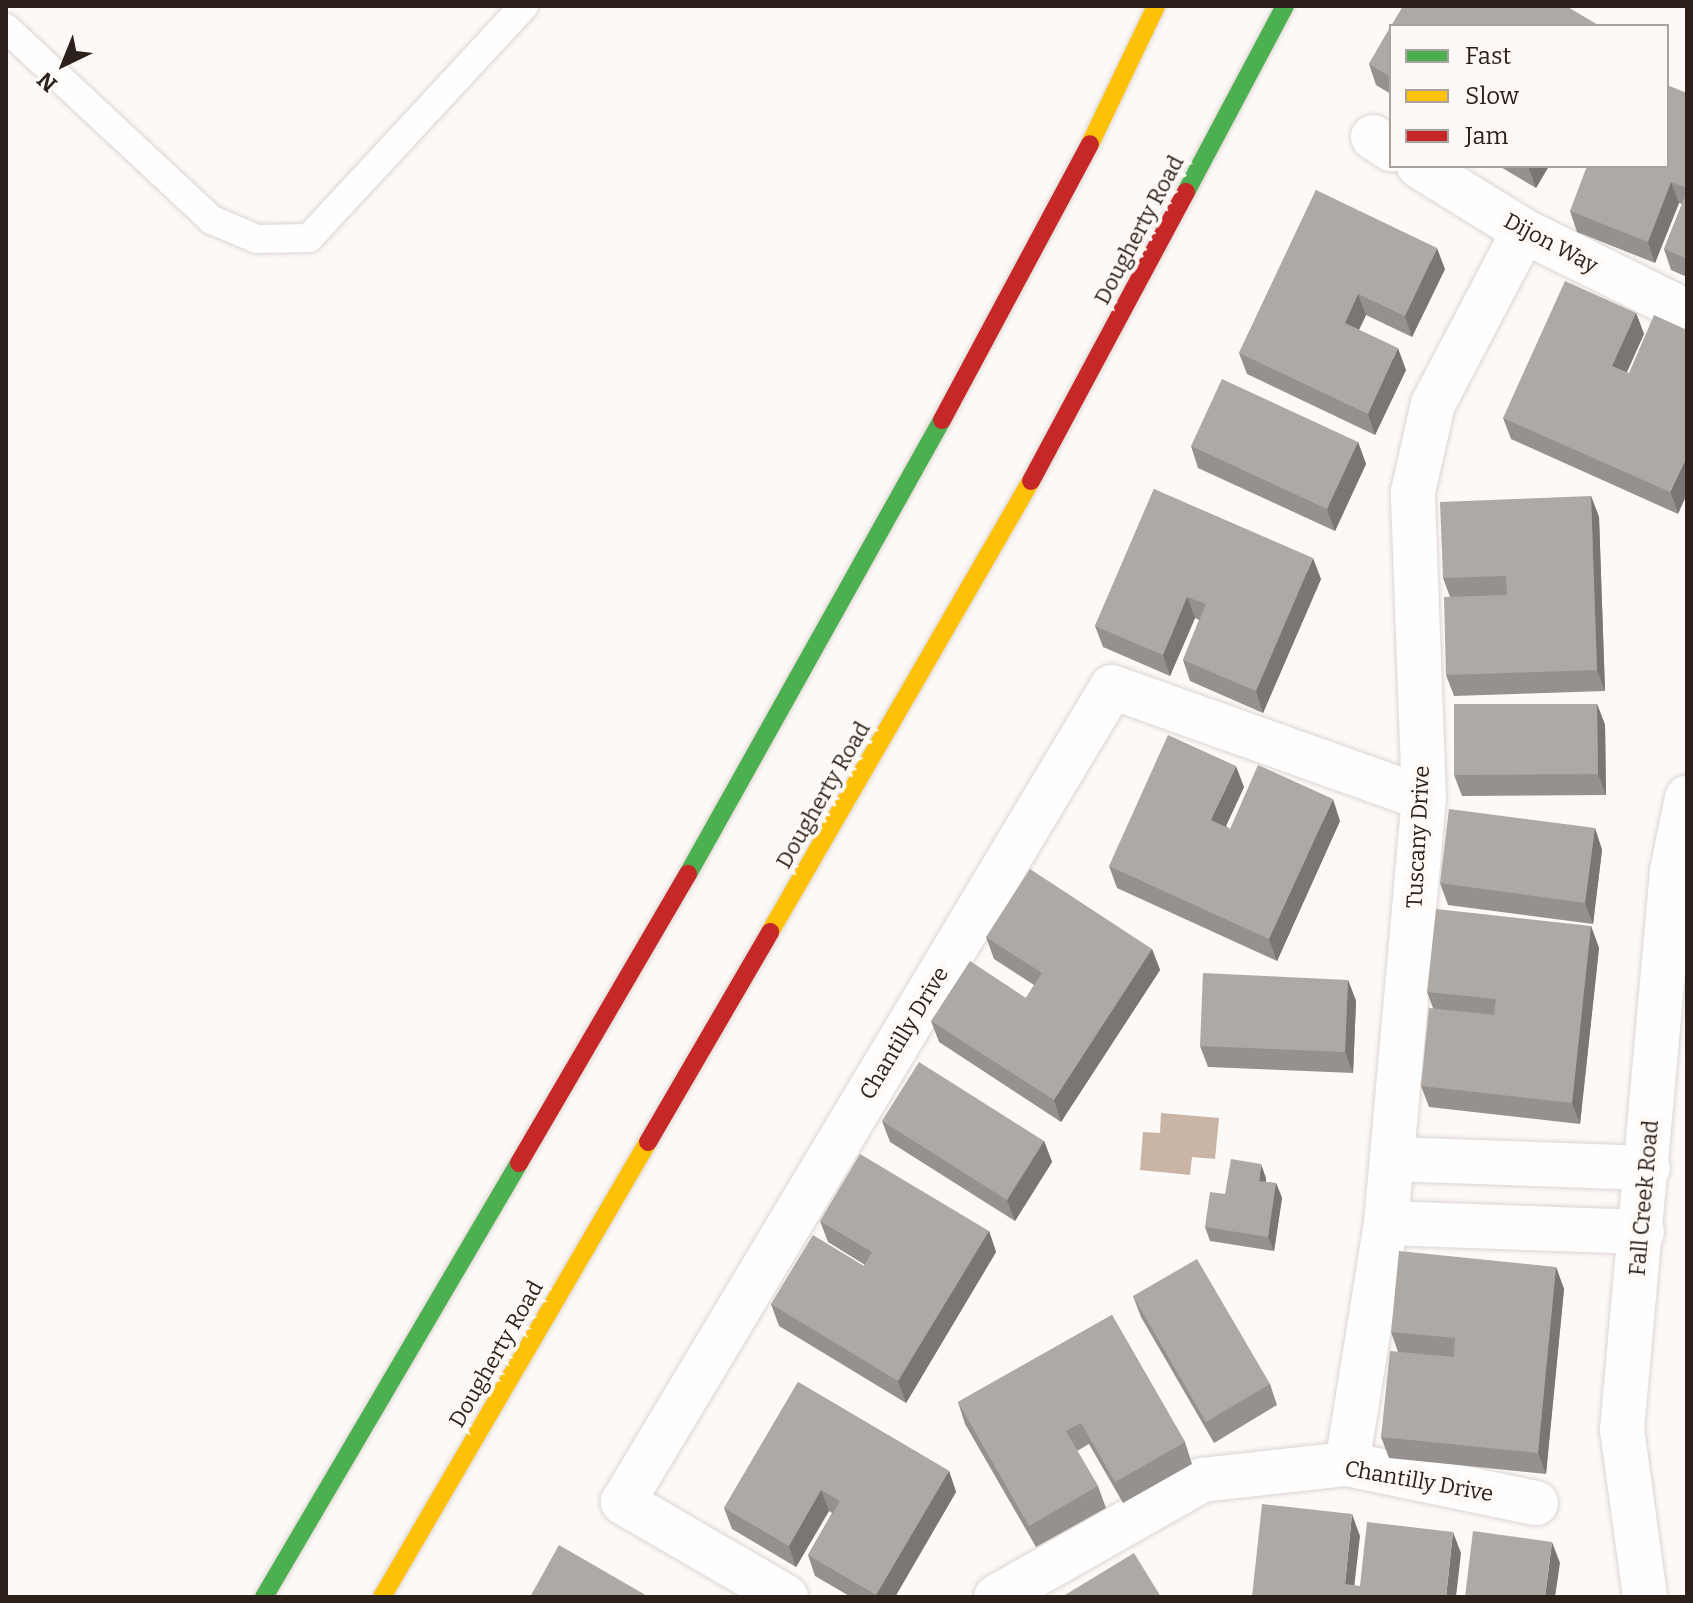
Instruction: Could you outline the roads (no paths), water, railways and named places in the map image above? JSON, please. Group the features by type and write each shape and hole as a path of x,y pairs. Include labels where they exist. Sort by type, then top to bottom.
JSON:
{"main road":[{"path":"264,1597 803,678 1100,126 1156,6"},
{"name":"Dougherty Road","path":"382,1597 1011,519 1285,6"}],"street":[{"name":"Dijon Way","path":"1422,168 1524,231 1687,312"},
{"name":"Tuscany Drive","path":"1347,1464 1386,1223 1424,798 1413,492 1433,404 1524,231"},
{"name":"Chantilly Drive","path":"786,1597 623,1502 1112,687 1424,798"},
{"name":"Fall Creek Road","path":"1645,1597 1622,1430 1648,1168 1672,871 1687,798"},
{"path":"1392,1159 1648,1168"},
{"path":"1386,1223 1642,1232"},
{"name":"Chantilly Drive","path":"996,1597 1202,1480 1347,1464 1536,1503"}],"lane":[{"path":"6,28 212,220 257,239 309,238 524,6"}]}
